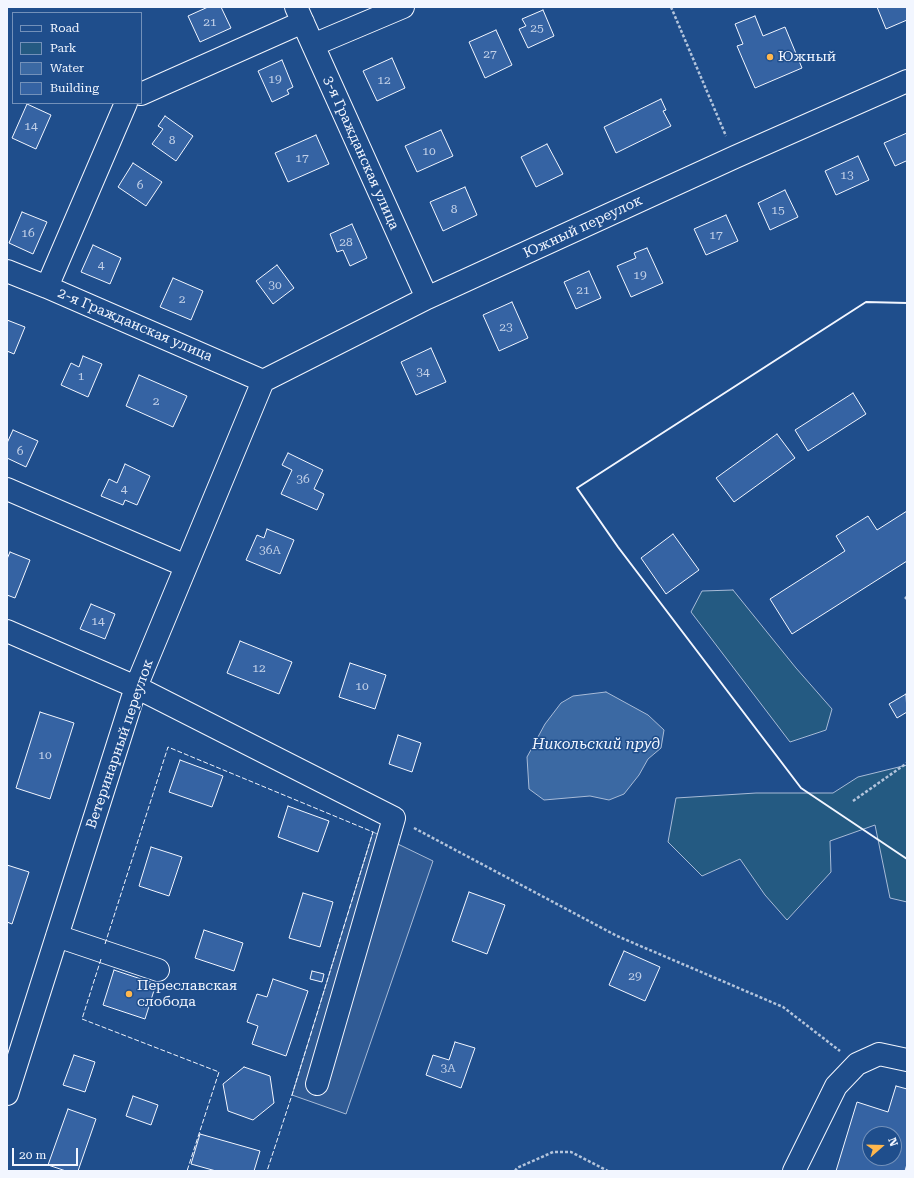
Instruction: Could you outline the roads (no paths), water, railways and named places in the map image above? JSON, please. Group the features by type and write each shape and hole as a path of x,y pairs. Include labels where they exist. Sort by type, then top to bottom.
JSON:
{"street":[{"path":"313,45 403,7"},
{"path":"142,93 300,14"},
{"name":"3-я Гражданская улица","path":"300,14 427,298"},
{"name":"Южный переулок","path":"263,380 427,298 735,157 907,81"},
{"path":"47,287 126,104"},
{"name":"2-я Гражданская улица","path":"7,271 263,380"},
{"name":"Ветеринарный переулок","path":"7,1094 136,687 263,380"},
{"path":"7,489 186,566"},
{"path":"7,631 136,687 394,818 317,1084"},
{"path":"57,936 158,970"},
{"path":"794,1171 836,1086 857,1064 879,1054 907,1060"}],"water":[{"name":"Никольский пруд","path":"606,692 648,715 664,730 661,748 648,759 639,775 624,794 609,800 590,796 544,800 529,789 527,757 545,724 561,703 573,696"}],"place":[{"name":"Южный","path":"770,57"},
{"name":"Переславская слобода","path":"129,994"}]}
